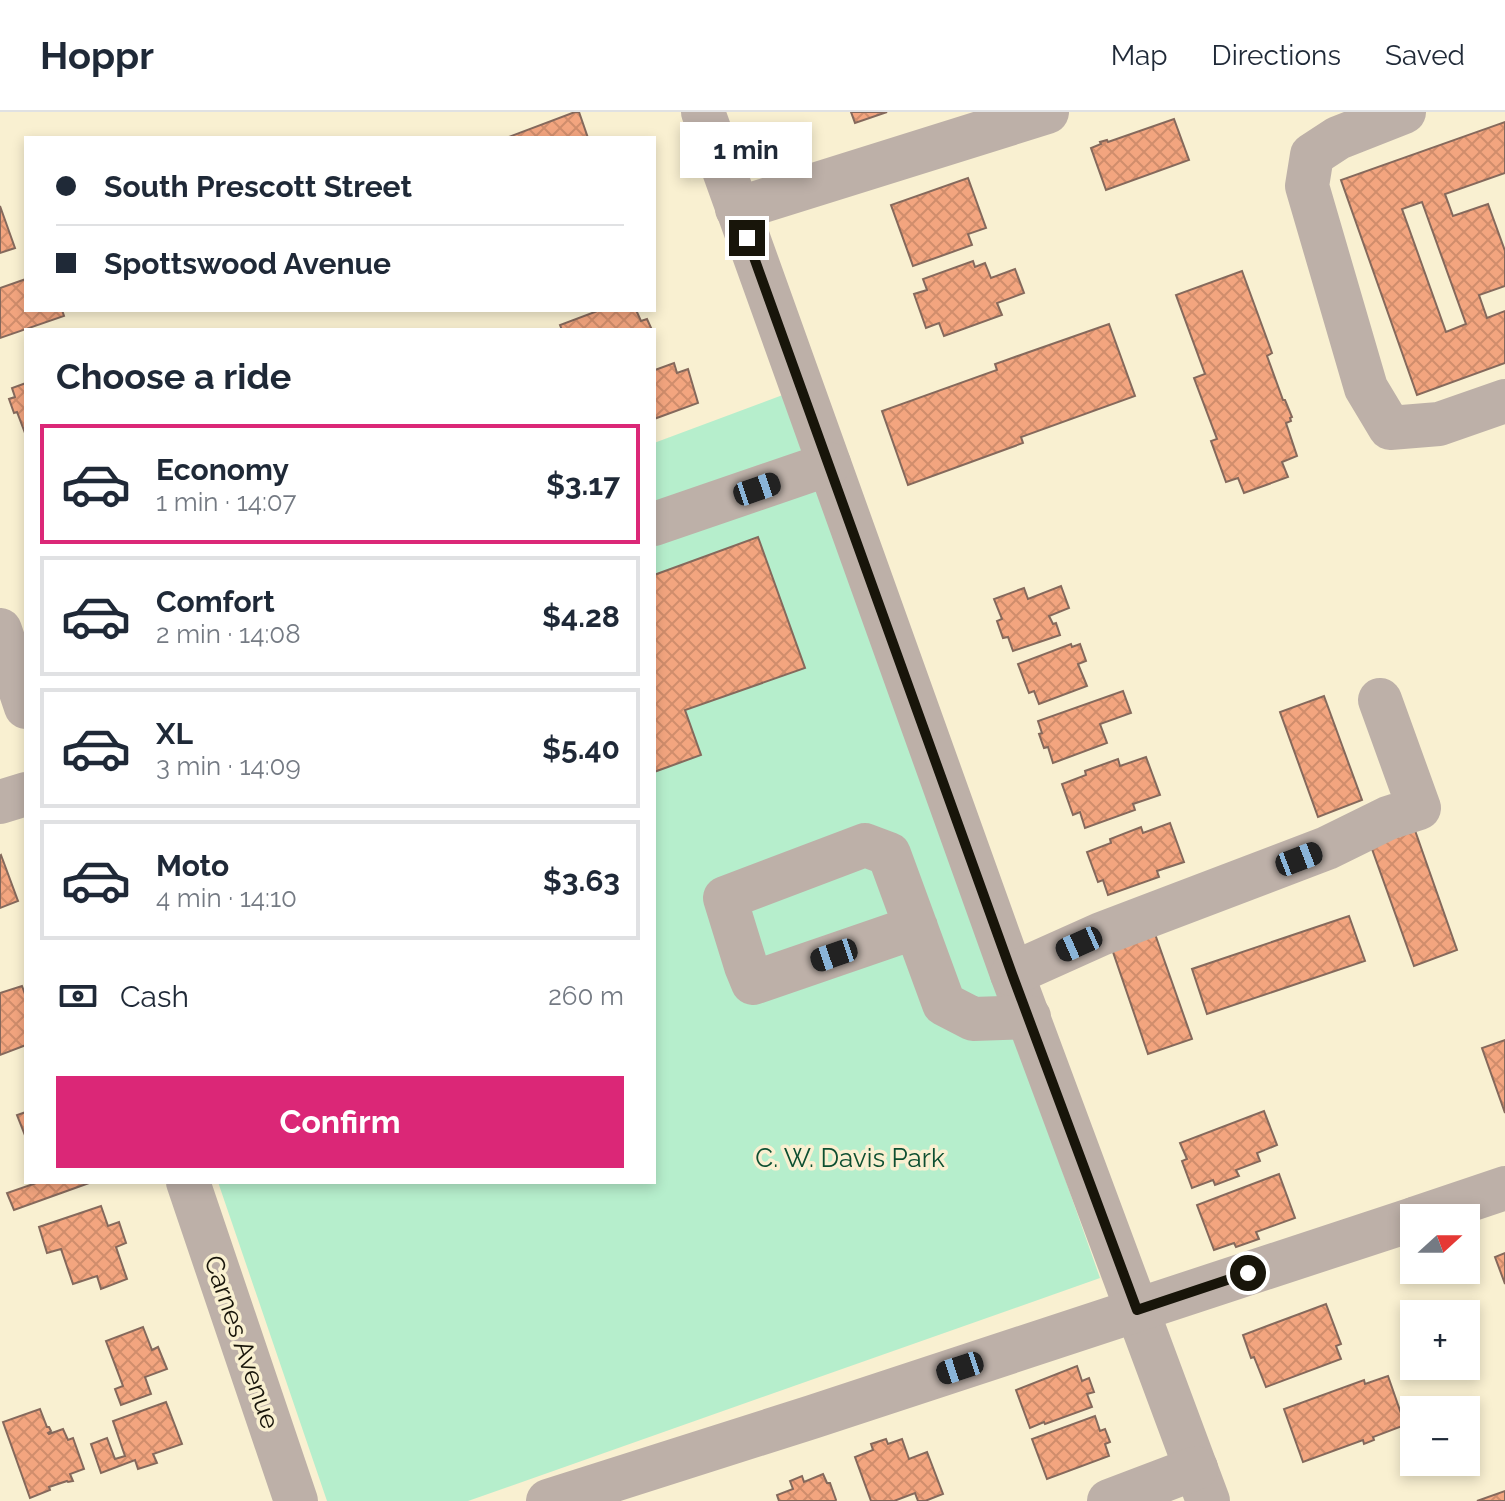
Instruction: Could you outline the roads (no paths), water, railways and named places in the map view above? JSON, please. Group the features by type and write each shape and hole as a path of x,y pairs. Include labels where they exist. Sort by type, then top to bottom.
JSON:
{"street":[{"path":"703,112 1012,974 1202,1485 1109,1501"},
{"path":"737,209 1047,112"},
{"path":"1404,112 1338,138 1312,155 1307,186 1366,388 1390,428 1439,424 1505,401"},
{"path":"656,523 829,464"},
{"path":"0,630 24,701"},
{"path":"1012,974 1101,934 1327,848 1388,818 1419,808 1380,700"},
{"path":"0,802 24,795"},
{"path":"916,927 753,983 725,898 865,845 889,854 916,927 944,1004 973,1019 1029,1017"},
{"name":"Carnes Avenue","path":"189,1184 296,1501"},
{"path":"1457,1204 1505,1188"},
{"path":"548,1501 1400,1223"}],"park label":[{"name":"C. W. Davis Park","path":"850,1158"}]}
